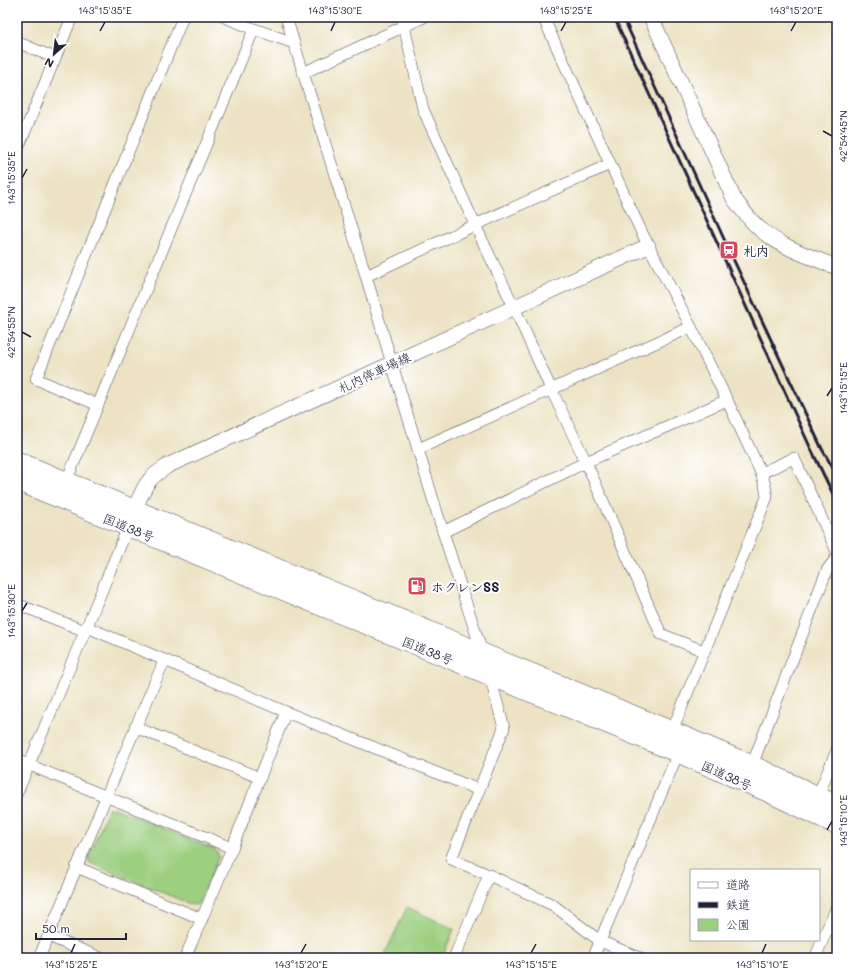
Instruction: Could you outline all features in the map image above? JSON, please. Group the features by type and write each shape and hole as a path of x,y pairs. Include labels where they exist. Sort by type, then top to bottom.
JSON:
{"highway":[{"name":"国道38号","path":"17,461 63,490 128,527 678,753 765,791 837,825"},
{"name":"国道38号","path":"17,481 63,490 135,510 672,731 752,765 837,804"}],"main road":[{"path":"651,17 734,199 747,216 760,229 784,246 837,267"},
{"name":"札内停車場線","path":"128,527 148,481 169,465 648,246"}],"street":[{"path":"18,143 72,17"},
{"path":"98,405 36,379 183,17"},
{"path":"224,17 294,43"},
{"path":"286,17 443,532 490,676 504,728 451,859 489,875 554,906 600,941 640,958"},
{"path":"303,73 404,21 424,17"},
{"path":"543,17 648,246 691,327 761,472 767,497 672,731 678,753 593,958"},
{"path":"404,21 423,109 475,225 586,462 661,634 704,651"},
{"path":"63,490 254,29"},
{"path":"17,42 55,58"},
{"path":"366,276 610,164"},
{"path":"418,449 691,327"},
{"path":"443,532 586,462 727,400"},
{"path":"761,472 794,458 837,552"},
{"path":"17,793 128,527"},
{"path":"752,765 827,570 837,557"},
{"path":"17,604 86,629 479,790"},
{"path":"39,958 164,661"},
{"path":"185,958 232,848 286,712"},
{"path":"135,727 260,778"},
{"path":"818,795 837,750"},
{"path":"17,760 232,848"},
{"path":"76,867 202,919"},
{"path":"454,958 489,875"},
{"path":"815,958 837,906"},
{"path":"48,936 101,958"}],"green space":[{"path":"114,808 216,850 219,856 198,904 193,905 90,863 88,859 108,809"},
{"path":"407,907 454,929 442,958 383,958"}],"railway":[{"path":"614,17 811,449 837,502"},
{"path":"623,17 729,250 822,449 837,475"}],"place":[{"name":"札内","path":"729,250"},
{"name":"ホクレンSS","path":"417,586"}]}
